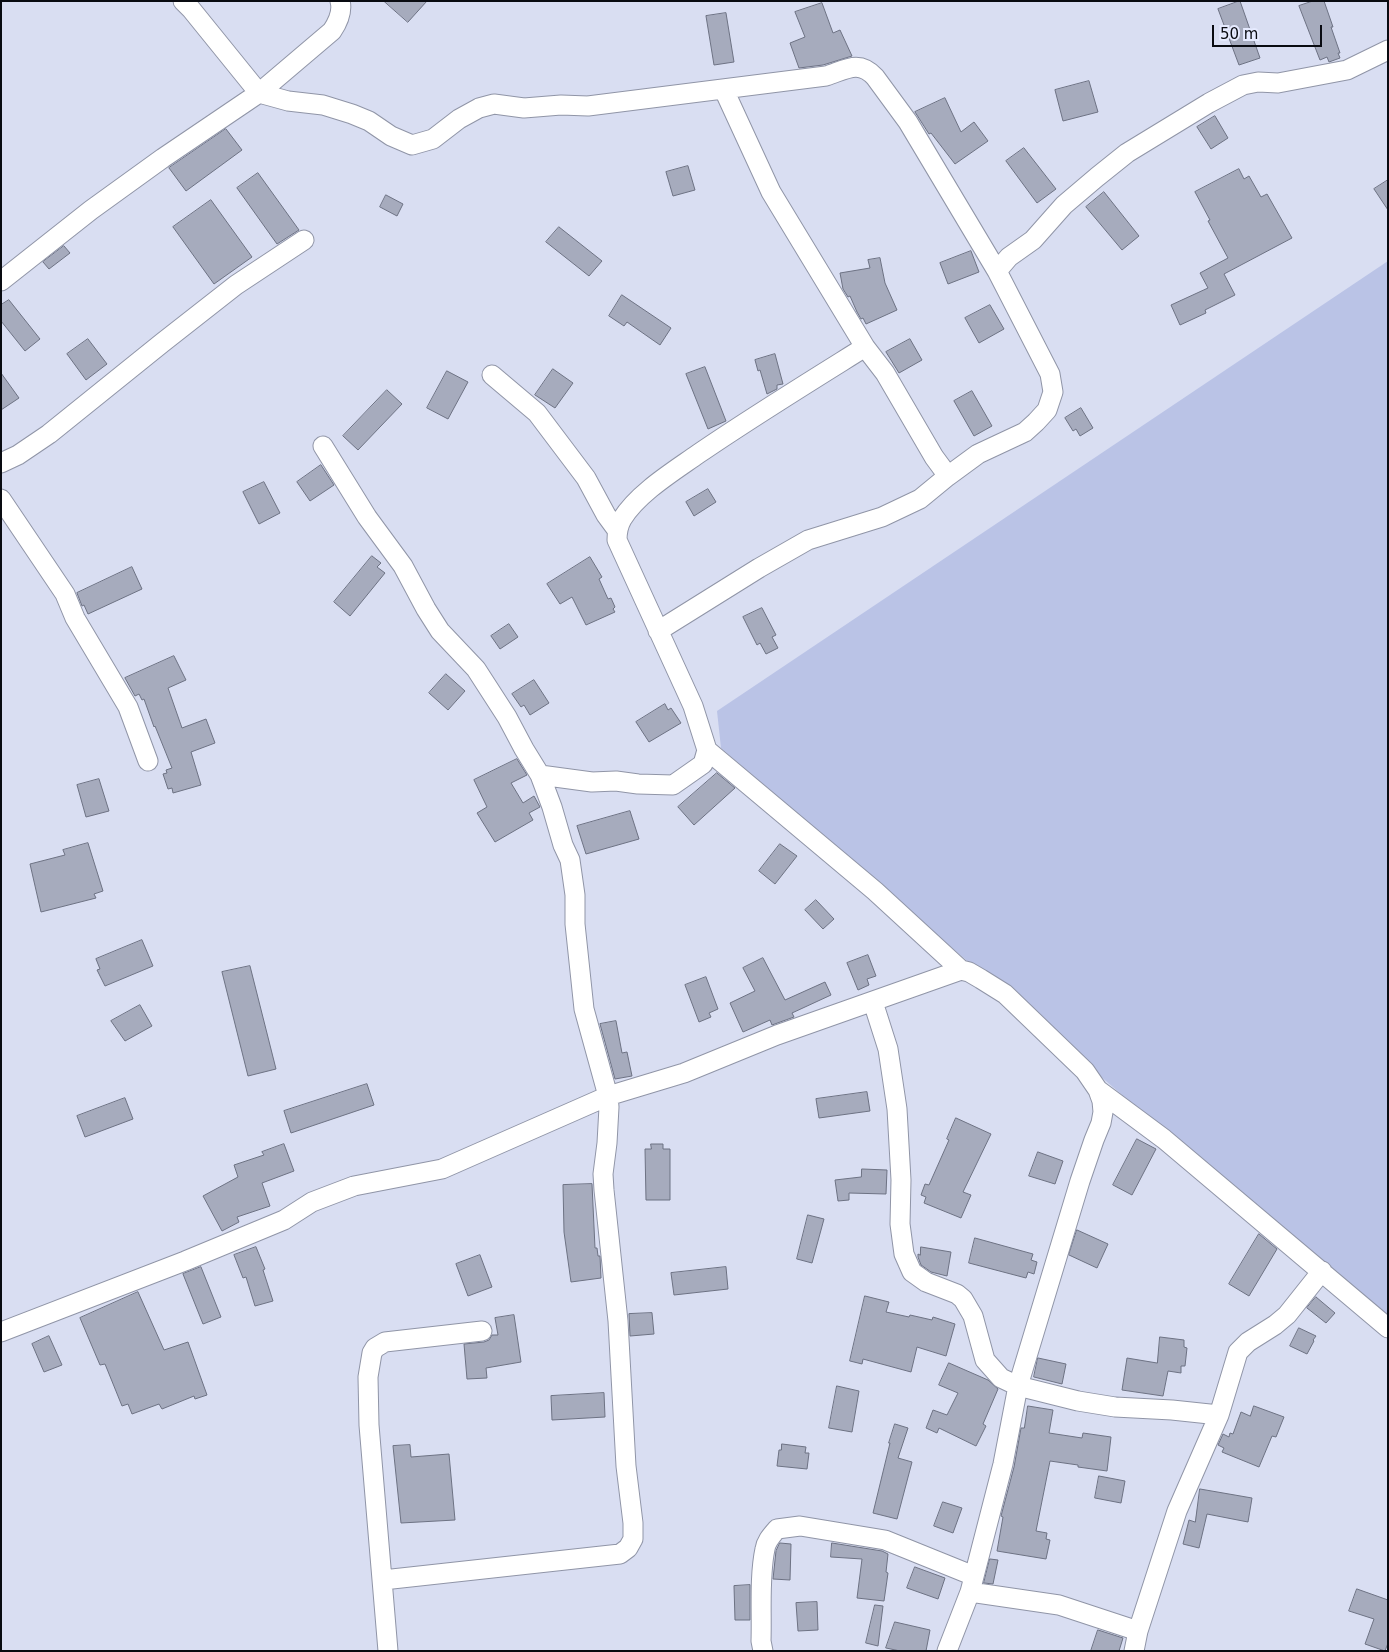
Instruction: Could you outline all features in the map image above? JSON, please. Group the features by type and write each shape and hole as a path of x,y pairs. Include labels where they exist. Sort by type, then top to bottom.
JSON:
{"street":[{"path":"182,1 191,9 259,93 352,114 412,145 433,139 459,119 479,108 494,104 524,108 561,105 588,106 826,76 857,66 868,70 908,122 997,271 1050,374 1053,392 1047,410 1025,432 978,454 920,499 882,517 808,540 658,631"},
{"path":"1,281 139,175 259,93 332,31 339,20 342,5 340,1"},
{"path":"997,271 1009,257 1033,240 1064,205 1127,153 1209,103 1244,85 1258,82 1278,83 1347,70 1388,50"},
{"path":"724,90 771,192 865,347 885,373 934,457 948,476"},
{"path":"1,463 18,455 49,434 162,342 236,286 304,240"},
{"path":"865,347 742,424 675,470 639,499 623,518 617,530 617,540 693,706 708,750 875,890 961,970 981,978 1005,994 1085,1071 1098,1090 1102,1101 1104,1112 1101,1123 1080,1181 1018,1386 1002,1464 972,1584 947,1651"},
{"path":"492,375 537,413 586,478 606,515 617,530"},
{"path":"323,446 367,517 403,566 440,631 476,670 507,717 540,775 570,860 575,895 578,968 584,1009 608,1096 609,1116 603,1174 618,1312 626,1466 633,1523 633,1539 628,1548 620,1554 383,1580"},
{"path":"1,499 65,594 75,618 128,707 148,761"},
{"path":"540,775 592,782 616,781 673,785 703,764 708,750"},
{"path":"1,1332 203,1254 284,1220 312,1202 354,1186 442,1169 608,1096 684,1073 777,1036 961,970"},
{"path":"873,1002 888,1049 896,1109 901,1180 900,1224 904,1254 912,1272 926,1282 957,1294 963,1299 973,1316 986,1360 1001,1378 1018,1386 1078,1401 1115,1407 1219,1415"},
{"path":"1098,1090 1164,1140 1388,1328"},
{"path":"1134,1651 1138,1631 1177,1511 1219,1415 1238,1352 1248,1342 1288,1315 1322,1271"},
{"path":"388,1651 369,1425 368,1377 372,1353 375,1348 385,1342 482,1331"},
{"path":"763,1651 762,1573 765,1548 777,1529 800,1526 885,1540 972,1584 1059,1605 1138,1631"}],"shaded area":[{"path":"1388,261 1388,1325 721,748 717,711"}],"building":[{"path":"384,1 427,1 408,22"},
{"path":"1240,1 1260,58 1239,65 1218,9"},
{"path":"1313,1 1324,1 1333,27 1331,27 1340,58 1329,62 1327,57 1320,60 1299,6"},
{"path":"822,3 833,33 840,30 852,56 823,65 799,68 790,43 805,37 795,12"},
{"path":"726,13 734,62 714,65 706,16"},
{"path":"1089,81 1098,112 1063,121 1055,90"},
{"path":"945,98 961,132 974,122 988,141 955,164 931,133 929,134 915,112"},
{"path":"1215,116 1228,138 1211,149 1197,127"},
{"path":"226,129 242,150 186,191 169,168"},
{"path":"1024,148 1056,189 1037,203 1006,161"},
{"path":"688,166 695,190 673,196 666,172"},
{"path":"1239,169 1244,179 1249,176 1261,197 1267,194 1292,238 1224,274 1235,295 1205,310 1206,313 1180,325 1171,305 1208,288 1200,273 1228,258 1195,192"},
{"path":"258,173 299,230 277,244 237,188"},
{"path":"1388,180 1388,210 1374,189"},
{"path":"1104,192 1139,236 1122,250 1086,207"},
{"path":"386,195 403,204 397,216 380,207"},
{"path":"211,200 252,257 214,284 173,227"},
{"path":"559,227 602,261 589,276 546,242"},
{"path":"64,246 70,253 49,269 43,262"},
{"path":"971,251 979,272 948,284 940,263"},
{"path":"880,258 885,283 897,310 866,324 857,312 850,296 848,297 843,289 840,273 870,268 868,260"},
{"path":"622,295 671,328 660,345 627,322 624,326 609,316"},
{"path":"9,300 40,339 25,351 1,321 1,305"},
{"path":"990,305 1004,329 979,343 965,318"},
{"path":"88,339 107,364 86,380 67,354"},
{"path":"910,339 922,360 899,373 886,352"},
{"path":"775,354 783,384 777,385 777,389 767,394 755,360"},
{"path":"705,367 726,421 708,429 686,374"},
{"path":"553,369 573,383 555,408 535,395"},
{"path":"447,371 468,382 448,419 427,408"},
{"path":"1,373 19,398 1,410"},
{"path":"387,390 402,404 358,450 343,436"},
{"path":"972,391 992,426 974,436 954,401"},
{"path":"1081,408 1093,428 1080,436 1076,429 1073,431 1065,418"},
{"path":"321,465 334,485 310,501 297,482"},
{"path":"264,482 280,513 259,524 243,492"},
{"path":"708,489 716,502 694,516 686,502"},
{"path":"372,556 381,563 377,567 385,573 350,616 334,602"},
{"path":"590,557 602,577 599,579 608,599 611,598 615,612 586,625 572,597 560,604 547,584"},
{"path":"132,567 142,589 88,614 84,605 82,606 77,593"},
{"path":"762,608 776,635 772,637 778,648 766,654 760,643 757,645 743,617"},
{"path":"509,624 518,637 500,649 491,636"},
{"path":"174,656 186,680 168,688 182,728 206,719 215,743 191,752 201,785 173,793 172,788 168,789 163,774 167,773 166,770 172,768 144,699 142,700 139,694 135,696 125,678"},
{"path":"446,674 465,691 448,710 429,693"},
{"path":"534,680 549,703 530,715 524,705 521,707 512,694"},
{"path":"665,704 668,710 671,708 681,723 649,742 636,722"},
{"path":"517,759 527,775 511,783 523,803 534,796 540,807 529,813 533,820 495,842 477,813 487,807 474,780"},
{"path":"717,773 735,788 694,825 678,807"},
{"path":"99,779 109,811 86,817 77,785"},
{"path":"630,811 639,839 586,854 577,826"},
{"path":"88,843 103,891 94,894 96,898 41,912 30,864 65,855 63,850"},
{"path":"780,844 797,856 775,884 759,871"},
{"path":"816,900 834,919 823,929 805,910"},
{"path":"142,940 153,966 105,986 97,970 100,969 96,959"},
{"path":"868,955 876,976 867,979 869,985 858,990 847,963"},
{"path":"763,958 785,1000 825,982 831,995 792,1013 794,1017 772,1025 770,1020 743,1032 730,1003 755,991 743,968"},
{"path":"250,966 276,1069 248,1076 222,972"},
{"path":"706,977 718,1009 709,1013 711,1017 699,1022 685,985"},
{"path":"140,1005 152,1026 125,1041 111,1021"},
{"path":"616,1021 622,1053 627,1052 632,1076 615,1079 600,1024"},
{"path":"367,1084 374,1105 291,1133 284,1111"},
{"path":"867,1092 870,1111 819,1118 816,1099"},
{"path":"125,1098 133,1119 85,1137 77,1116"},
{"path":"956,1118 991,1134 963,1192 971,1195 961,1218 924,1203 926,1197 921,1195 925,1184 929,1185 949,1140 947,1139"},
{"path":"1137,1139 1156,1149 1132,1195 1113,1185"},
{"path":"284,1144 294,1171 262,1183 270,1206 237,1217 239,1222 222,1231 203,1196 238,1177 234,1165 264,1155 262,1152"},
{"path":"651,1144 663,1144 663,1149 670,1149 670,1200 646,1200 645,1149 651,1149"},
{"path":"1038,1152 1063,1161 1055,1184 1029,1176"},
{"path":"862,1169 887,1170 886,1194 849,1193 849,1200 838,1201 835,1180 861,1177"},
{"path":"592,1184 595,1248 597,1248 598,1256 600,1256 601,1278 571,1282 564,1232 563,1185"},
{"path":"808,1215 824,1219 812,1263 797,1259"},
{"path":"1077,1230 1108,1244 1097,1268 1069,1255"},
{"path":"1259,1234 1277,1249 1249,1296 1229,1284"},
{"path":"975,1238 1033,1254 1031,1260 1037,1262 1034,1274 1028,1272 1026,1278 969,1263"},
{"path":"256,1247 265,1269 263,1270 273,1301 255,1306 246,1277 243,1278 234,1255"},
{"path":"921,1247 951,1252 947,1276 931,1272 921,1265 918,1254 920,1255"},
{"path":"480,1255 492,1287 468,1296 456,1264"},
{"path":"201,1267 221,1317 203,1324 183,1274"},
{"path":"726,1267 728,1289 674,1295 671,1273"},
{"path":"138,1292 164,1350 188,1342 207,1395 195,1399 194,1396 162,1409 159,1404 132,1414 128,1404 122,1406 105,1364 100,1365 80,1318"},
{"path":"865,1296 889,1302 886,1312 932,1320 933,1317 955,1324 946,1356 917,1347 911,1372 863,1359 862,1364 850,1361"},
{"path":"1316,1297 1335,1313 1326,1323 1307,1308"},
{"path":"652,1313 654,1334 630,1336 629,1314"},
{"path":"514,1315 521,1362 486,1368 487,1378 467,1379 464,1344 484,1342 489,1340 492,1335 498,1335 495,1318"},
{"path":"1299,1328 1316,1336 1307,1354 1290,1346"},
{"path":"49,1336 62,1365 44,1372 32,1344"},
{"path":"1160,1337 1184,1340 1184,1347 1187,1348 1185,1366 1181,1366 1181,1373 1168,1371 1163,1396 1122,1390 1127,1358 1157,1363"},
{"path":"1038,1358 1066,1364 1062,1384 1034,1377"},
{"path":"949,1363 988,1380 998,1389 983,1424 986,1426 976,1446 939,1428 937,1433 926,1428 933,1410 947,1415 958,1393 939,1385"},
{"path":"837,1386 859,1391 852,1432 829,1428"},
{"path":"604,1393 605,1417 552,1420 551,1396"},
{"path":"1028,1406 1053,1410 1049,1433 1082,1438 1083,1433 1111,1437 1107,1471 1050,1461 1036,1531 1047,1533 1046,1539 1050,1540 1046,1559 997,1551 1003,1517 1001,1516 1014,1467 1021,1428 1024,1428"},
{"path":"1254,1406 1284,1417 1276,1437 1272,1436 1259,1467 1222,1452 1224,1448 1218,1445 1223,1434 1229,1437 1230,1433 1233,1434 1241,1412 1250,1416"},
{"path":"895,1424 908,1428 898,1458 912,1462 897,1519 873,1513"},
{"path":"782,1444 806,1447 805,1453 809,1453 807,1469 777,1466 779,1450 781,1450"},
{"path":"410,1445 411,1457 449,1454 455,1520 401,1523 393,1446"},
{"path":"1099,1476 1125,1481 1121,1503 1095,1498"},
{"path":"1200,1489 1252,1498 1248,1522 1207,1514 1199,1548 1183,1544 1189,1520 1195,1522"},
{"path":"943,1502 962,1508 953,1533 934,1526"},
{"path":"780,1543 791,1544 790,1580 773,1579 776,1551"},
{"path":"832,1543 882,1551 888,1554 886,1572 888,1573 884,1601 857,1598 862,1559 831,1557"},
{"path":"990,1559 998,1560 993,1584 984,1583"},
{"path":"915,1567 945,1578 938,1599 907,1588"},
{"path":"750,1585 750,1620 735,1620 734,1586"},
{"path":"1357,1589 1388,1600 1388,1643 1385,1651 1365,1644 1374,1619 1349,1611"},
{"path":"817,1602 818,1630 798,1631 796,1603"},
{"path":"875,1605 883,1606 878,1646 866,1643"},
{"path":"895,1622 930,1630 926,1651 900,1651 886,1648"},
{"path":"1098,1630 1123,1638 1119,1651 1091,1651"}]}
